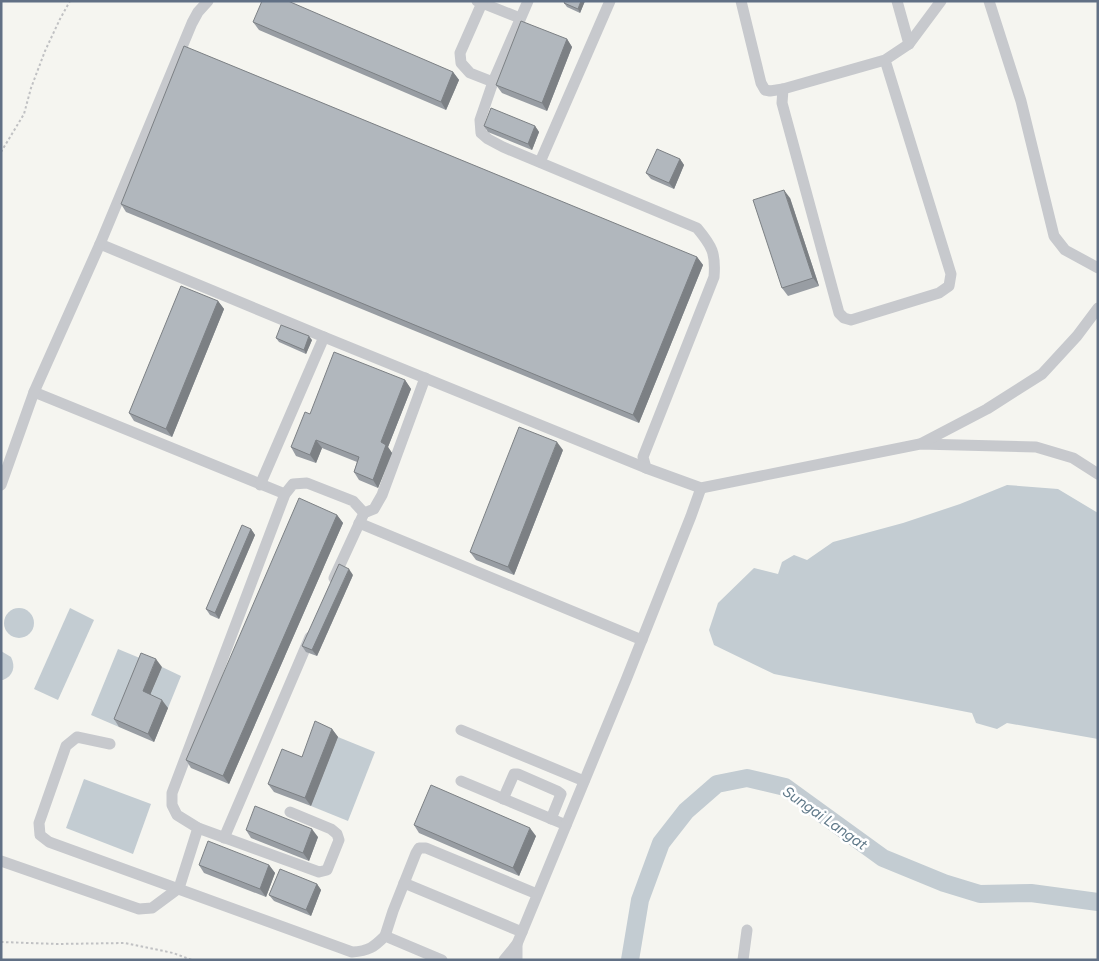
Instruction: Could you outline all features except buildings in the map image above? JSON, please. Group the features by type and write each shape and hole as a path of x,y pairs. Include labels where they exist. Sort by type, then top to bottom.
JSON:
{"street":[{"path":"1,485 34,392 100,244 192,24 198,12 208,1"},
{"path":"528,1 493,82 480,120 481,133 503,147 697,228 709,243 715,259 714,277 643,457 646,468"},
{"path":"540,162 610,1"},
{"path":"741,1 761,84 765,90 770,91 885,60 909,44 942,1"},
{"path":"897,1 909,44"},
{"path":"989,1 1021,101 1054,236 1065,250 1098,268"},
{"path":"493,82 470,72 461,63 460,53 480,2 520,18"},
{"path":"783,89 782,104 839,313 844,318 851,320 939,293 949,286 951,274 885,60"},
{"path":"100,244 324,338 646,468 701,488 920,444 1036,447 1072,458 1098,474"},
{"path":"920,444 986,409 1042,374 1077,336 1098,308"},
{"path":"260,485 324,338"},
{"path":"329,592 362,518 374,509 382,495 425,378"},
{"path":"34,392 285,494"},
{"path":"290,812 331,829 337,834 339,840 327,870 319,872 198,828 177,815 172,805 172,793 285,494 294,484 307,483 353,501 362,518 642,640"},
{"path":"504,960 522,932 642,640 701,488"},
{"path":"224,838 313,628"},
{"path":"461,730 584,781"},
{"path":"110,744 77,737 66,746 39,824 40,835 49,842 352,952 365,951 375,946 385,936 393,910 419,848 426,848 537,894"},
{"path":"503,799 514,774 518,774 561,794 551,819"},
{"path":"461,781 566,825"},
{"path":"1,861 139,909 152,908 179,888 198,828"},
{"path":"404,883 522,932"},
{"path":"743,960 748,930"},
{"path":"385,936 442,960"},
{"path":"516,944 518,960"}],"path":[{"path":"1,152 24,114 45,50 70,1"},
{"path":"1,942 57,944 125,943 173,953 192,960"}],"shaded area":[{"path":"1007,485 1058,489 1098,513 1098,739 1007,723 997,729 976,723 972,713 774,674 714,645 709,630 718,603 754,568 778,574 782,562 794,555 807,560 833,542 903,523 960,504"},
{"path":"19,608 29,613 34,623 29,633 19,638 9,633 4,623 9,613"},
{"path":"70,608 94,620 58,700 34,689"},
{"path":"118,649 147,661 119,727 91,715"},
{"path":"1,651 11,657 13,664 13,671 3,680 1,680"},
{"path":"162,667 181,676 168,708 148,700"},
{"path":"338,737 375,752 348,821 311,806"},
{"path":"84,779 151,804 133,854 66,828"}],"waterway":[{"name":"Sungai Langat","path":"630,960 640,900 661,843 686,811 717,784 747,778 785,787 883,858 944,883 980,894 1031,893 1098,902"}]}
